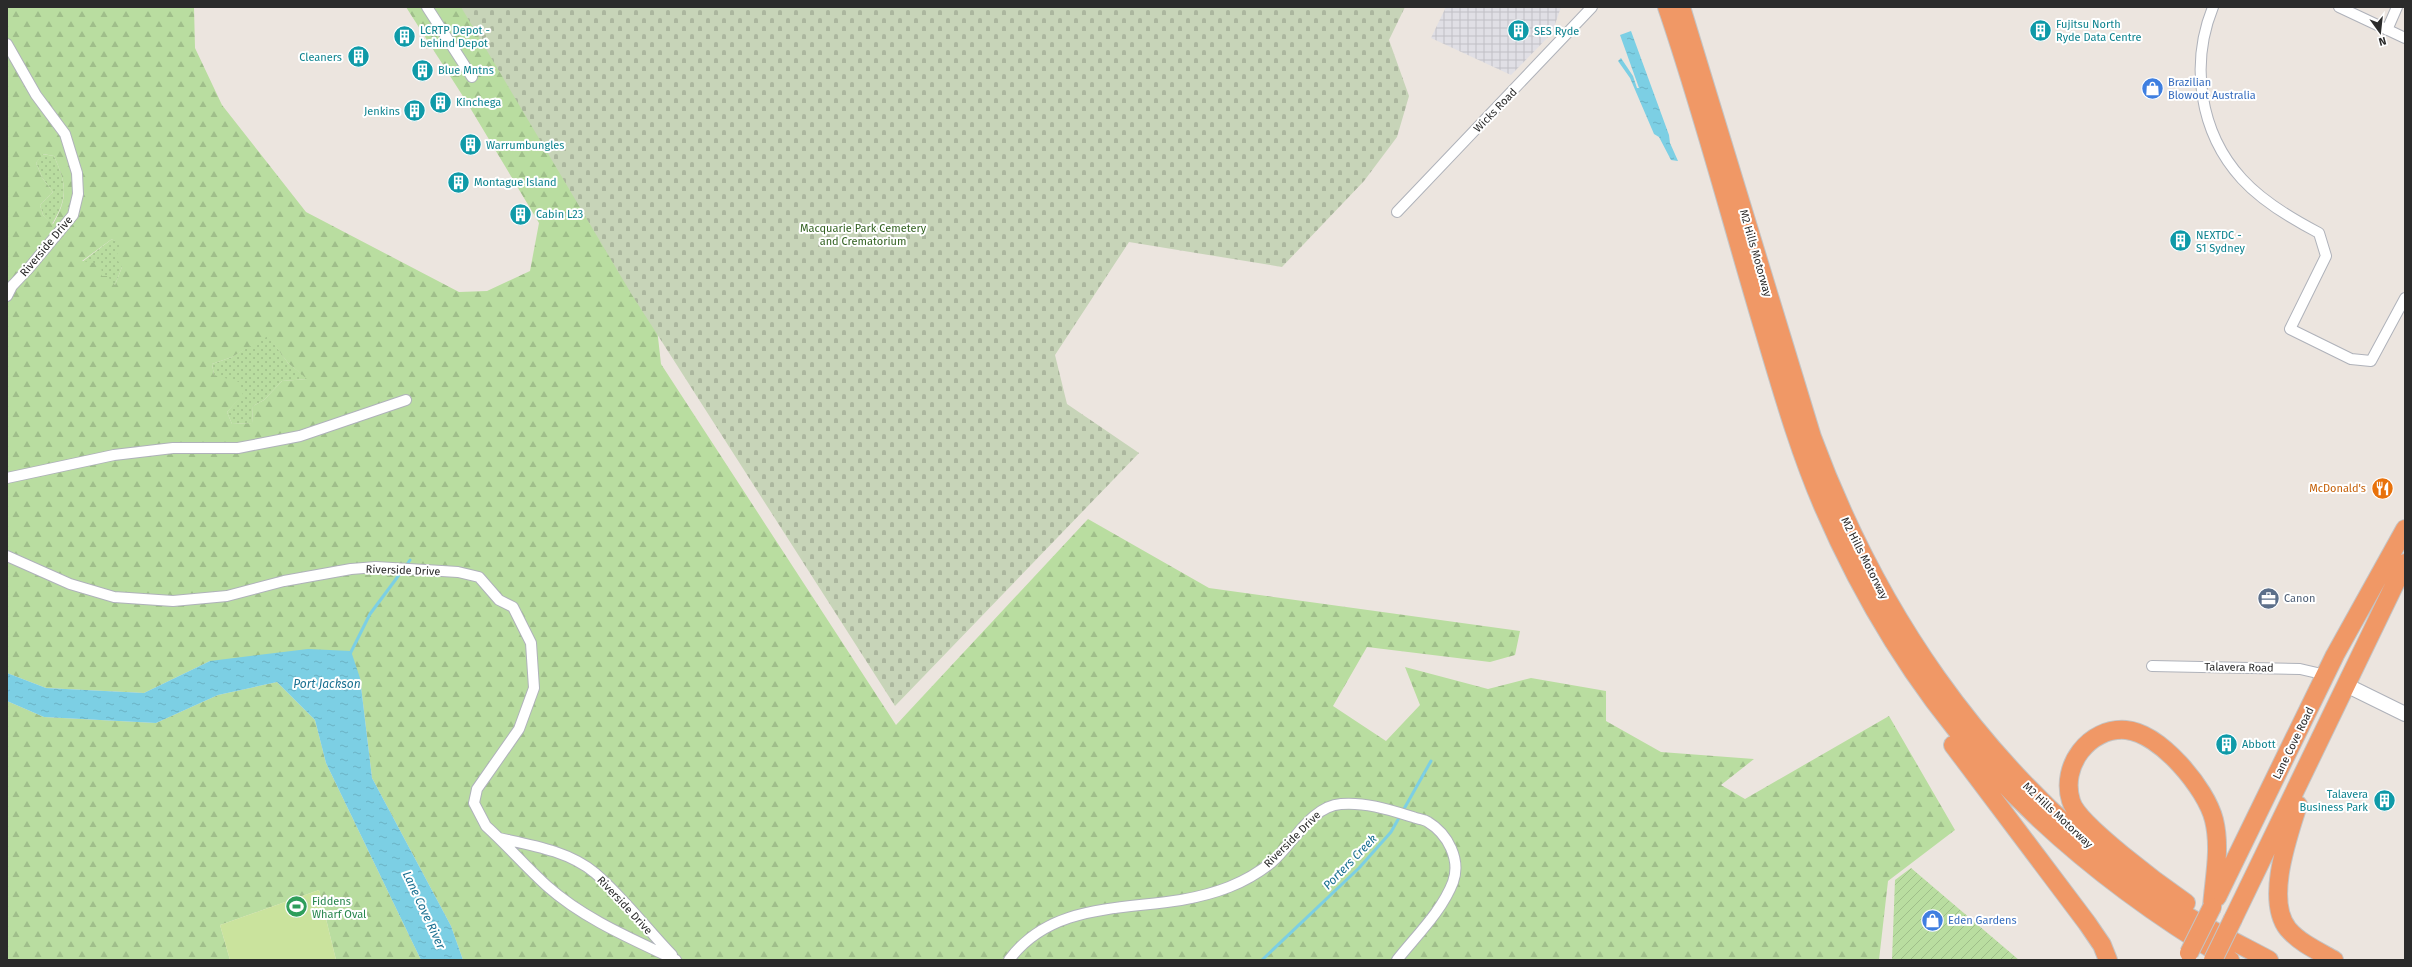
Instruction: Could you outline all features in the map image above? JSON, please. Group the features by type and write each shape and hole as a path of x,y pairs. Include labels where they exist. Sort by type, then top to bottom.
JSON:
{"highway":[{"name":"M2 Hills Motorway","path":"1667,7 1804,456 1844,551 1863,590 1900,654 1937,708 1983,763 2044,825 2153,912 2230,960"},
{"name":"M2 Hills Motorway","path":"1681,7 1812,437 1829,483 1852,534 1894,614 1956,706 2030,791 2125,875 2178,910 2269,960"},
{"name":"Lane Cove Road","path":"2187,956 2326,675 2405,529"},
{"name":"Lane Cove Road","path":"2213,960 2405,563"},
{"path":"1900,654 1905,682 2087,923 2102,945 2108,960"},
{"path":"2326,675 2346,685"},
{"path":"2212,907 2217,842 2214,819 2200,790 2156,741 2143,734 2127,730 2112,731 2090,741 2076,757 2068,785 2071,802 2077,814 2093,829 2211,921 2226,937"},
{"path":"2312,758 2279,880 2278,903 2283,920 2294,935 2334,960"}],"main road":[{"path":"2346,685 2405,714"}],"street":[{"path":"427,7 472,77"},
{"name":"Wicks Road","path":"1397,212 1592,7"},
{"path":"2213,7 2205,26 2200,58 2202,92 2212,134 2229,164 2242,180 2260,196 2319,234 2326,256 2290,329 2351,359 2371,361 2405,298"},
{"path":"2339,7 2405,38"},
{"path":"2387,30 2397,7"},
{"name":"Riverside Drive","path":"7,44 36,95 65,134 77,173 78,194 73,215 12,286 7,296"},
{"path":"7,478 114,455 173,448 238,448 300,436 406,400"},
{"name":"Riverside Drive","path":"7,556 70,584 114,597 173,601 226,596 284,581 351,569 396,568 458,572 479,577 499,600 513,607 531,643 534,688 519,729 481,782 477,789 474,803 486,826 548,886 577,908 616,930 676,960"},
{"name":"Talavera Road","path":"2152,666 2300,669 2326,675"},
{"name":"Riverside Drive","path":"1009,960 1022,945 1037,933 1075,914 1102,908 1183,899 1221,891 1244,882 1271,862 1319,812 1329,806 1353,804 1396,812 1428,822 1444,837 1455,858 1456,870 1453,882 1439,908 1397,960"},
{"name":"Riverside Drive","path":"499,838 535,846 563,856 594,872 676,960"}],"shaded area":[{"path":"1446,7 1561,7 1552,33 1511,75 1431,38"}],"green space":[{"path":"7,7 194,7 195,48 222,105 306,212 459,292 487,291 530,271 539,223 466,101 406,7 465,7 653,293 661,364 896,725 1088,519 1209,588 1520,631 1515,655 1490,662 1367,647 1333,706 1386,741 1420,705 1405,667 1488,689 1531,678 1606,691 1606,721 1661,752 1754,759 1721,785 1745,799 1889,716 1955,830 1888,881 1879,960 463,960 451,926 372,778 360,678 210,661 144,693 46,688 7,673","holes":["43,154 54,156 63,182 64,198 62,206 53,224 43,215 40,205 53,192 43,179 36,163","112,239 120,245 116,258 122,267 115,285 107,276 102,276 101,264 82,261","268,336 288,363 307,379 282,381 264,400 253,406 252,423 232,424 227,412 243,395 239,382 214,375 212,364 232,357"]},
{"name":"Macquarie Park Cemetery and Crematorium","path":"461,7 1405,7 1389,40 1409,96 1397,137 1364,181 1282,267 1129,242 1055,355 1067,404 1139,453 895,706 632,295"},
{"path":"42,154 54,156 63,182 64,190 61,206 52,224 43,215 40,205 53,192 43,179 36,163"},
{"path":"112,239 120,244 122,267 115,285 82,262"},
{"path":"268,335 288,363 308,379 282,381 264,400 253,406 252,423 232,424 227,412 242,395 214,375 212,364 232,357"},
{"path":"277,682 315,720 326,763 421,960 336,960 319,890 220,925 230,960 7,960 7,701 44,717 156,723 218,695"},
{"name":"Eden Gardens","path":"1911,868 2019,960 1892,960 1895,880"},
{"name":"Fiddens Wharf Oval","path":"319,890 336,960 230,960 220,925"}],"water":[{"path":"1631,31 1669,135 1670,143 1678,161 1671,160 1659,137 1654,134 1630,78 1618,61 1621,58 1633,76 1637,88 1639,88 1620,35"},
{"name":"Port Jackson","path":"308,649 351,651 360,678 372,778 451,926 463,960 421,960 326,763 315,720 277,682 218,695 156,723 44,717 7,701 7,673 46,688 144,693 210,661"}],"waterway":[{"path":"405,567 410,560"},
{"path":"350,654 370,614 402,571"},
{"name":"Porters Creek","path":"1262,960 1359,868 1391,832 1431,761"}],"place":[{"name":"Fujitsu North Ryde Data Centre","path":"2041,30"},
{"name":"SES Ryde","path":"1519,31"},
{"name":"LCRTP Depot - behind Depot","path":"404,36"},
{"name":"Cleaners","path":"358,57"},
{"name":"Blue Mntns","path":"422,70"},
{"name":"Brazilian Blowout Australia","path":"2152,88"},
{"name":"Kinchega","path":"441,102"},
{"name":"Jenkins","path":"415,111"},
{"name":"Warrumbungles","path":"470,145"},
{"name":"Montague Island","path":"459,182"},
{"name":"Cabin L23","path":"520,214"},
{"name":"NEXTDC - S1 Sydney","path":"2180,241"},
{"name":"McDonald's","path":"2382,488"},
{"name":"Canon","path":"2268,598"},
{"name":"Abbott","path":"2227,744"},
{"name":"Talavera Business Park","path":"2384,800"},
{"name":"Fiddens Wharf Oval","path":"297,907"},
{"name":"Eden Gardens","path":"1933,920"}],"water label":[{"name":"Lane Cove River","path":"424,910"}]}
